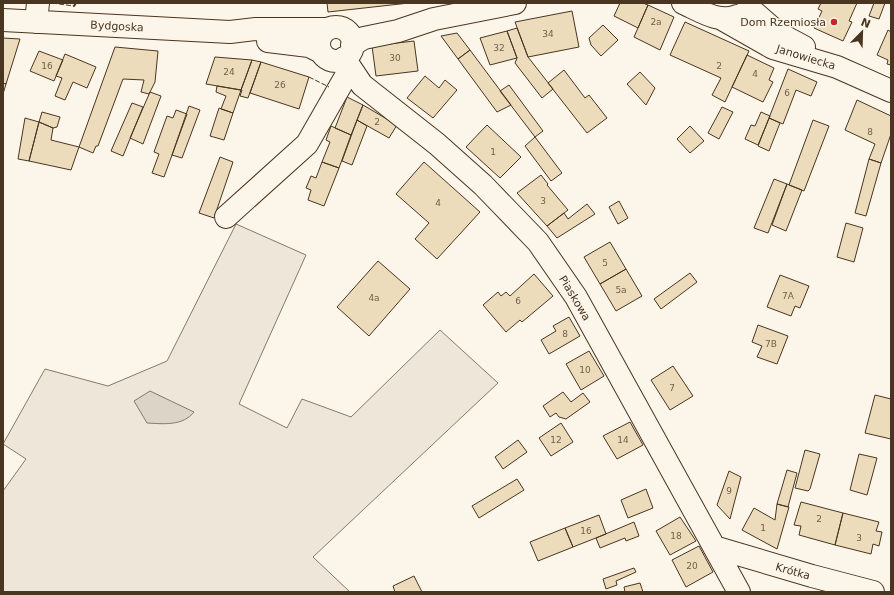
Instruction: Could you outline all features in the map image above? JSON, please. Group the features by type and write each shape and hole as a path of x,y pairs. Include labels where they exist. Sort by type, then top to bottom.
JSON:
{"street":[{"name":"Bydgoska","path":"349,57 364,38 398,31 434,19 515,3"},
{"path":"722,19 732,18 741,14 749,5 778,33 837,67"},
{"name":"Janowiecka","path":"694,6 711,16 722,19 773,48 837,67 891,91"},
{"name":"Bydgoska","path":"3,20 37,12 230,32 255,39 309,46 321,52"},
{"name":"Bydgoska","path":"230,32 256,29 334,28 399,18 434,19"},
{"path":"226,217 307,144 349,57 350,35 334,28 319,39 321,52 331,60 349,57"},
{"name":"Piaskowa","path":"349,57 370,91 410,121 477,180 538,242 576,297 739,592"},
{"name":"Krótka","path":"714,547 812,576 873,592"}],"shaded area":[{"path":"236,224 306,255 239,404 287,428 302,399 351,417 440,330 498,383 313,557 350,592 3,592 3,491 26,459 3,444 45,369 108,386 167,361"},
{"path":"150,391 194,412 190,417 179,422 166,424 147,423 134,401"}],"building":[{"path":"327,3 409,3 328,12"},
{"path":"620,3 643,3 648,5 638,28 614,16"},
{"name":"Dom Rzemiosła","path":"821,3 857,3 849,21 852,22 843,41 814,28 822,11 818,9"},
{"path":"874,3 885,3 879,19 869,16"},
{"path":"648,5 674,17 660,50 634,37"},
{"path":"572,11 579,47 528,57 515,22"},
{"path":"685,22 749,51 725,102 712,95 721,78 670,55"},
{"path":"603,25 618,40 601,56 591,45 589,38"},
{"path":"517,28 528,57 553,89 542,98 515,63 517,58 507,31"},
{"path":"888,30 891,32 891,65 887,64 888,60 877,55"},
{"path":"507,31 517,58 490,65 480,38"},
{"path":"457,33 470,50 458,59 441,36"},
{"path":"3,38 20,39 6,84 3,83"},
{"path":"414,41 418,71 376,76 372,46"},
{"path":"115,47 158,51 155,82 149,94 141,92 144,80 123,79 98,146 96,146 93,153 79,147"},
{"path":"470,50 511,105 497,112 458,59"},
{"path":"39,51 63,60 54,81 30,71"},
{"path":"65,54 96,67 87,88 73,82 65,100 55,96 62,78 56,76"},
{"path":"747,55 774,68 769,80 773,82 763,102 732,87"},
{"path":"215,57 252,60 241,90 206,84"},
{"path":"252,60 261,62 248,98 240,96"},
{"path":"261,62 309,77 299,109 250,93"},
{"path":"788,69 817,82 811,96 796,90 783,124 769,118"},
{"path":"564,70 585,98 589,95 607,118 587,133 548,83"},
{"path":"640,72 655,88 646,105 627,84"},
{"path":"425,76 439,88 445,80 457,90 433,118 407,98"},
{"path":"3,83 6,84 3,94"},
{"path":"509,85 543,131 535,137 500,91"},
{"path":"217,86 241,90 233,113 221,109 226,96 216,92"},
{"path":"150,92 161,96 143,144 130,138"},
{"path":"347,97 363,105 351,135 335,128"},
{"path":"857,100 891,116 891,134 881,163 869,159 875,144 845,130"},
{"path":"132,103 143,107 123,156 111,151"},
{"path":"363,105 397,125 389,138 357,120"},
{"path":"189,106 200,110 182,158 172,155"},
{"path":"722,107 733,112 719,139 708,133"},
{"path":"219,108 233,113 224,140 210,136"},
{"path":"176,110 187,114 164,177 152,173 159,154 154,152 167,116 173,118"},
{"path":"42,112 60,117 57,127 53,128 39,122"},
{"path":"761,112 770,116 758,145 745,139 751,125 755,126"},
{"path":"25,118 39,122 29,161 18,159"},
{"path":"769,118 780,123 769,151 758,146"},
{"path":"357,120 367,126 352,165 342,161"},
{"path":"813,120 829,126 804,191 789,185"},
{"path":"39,122 53,128 51,140 79,147 71,170 29,161"},
{"path":"487,125 521,157 500,178 466,147"},
{"path":"331,126 351,135 339,168 322,162 330,142 326,140"},
{"path":"690,126 704,141 690,153 677,139"},
{"path":"535,137 562,173 551,181 525,146"},
{"path":"220,157 233,162 214,218 199,213"},
{"path":"869,159 881,163 866,216 855,213"},
{"path":"322,162 339,168 324,206 308,200 311,190 306,188 311,176 316,178"},
{"path":"424,162 480,212 437,259 415,239 429,223 396,194"},
{"path":"541,175 548,184 547,185 568,210 547,226 517,193"},
{"path":"774,179 787,184 768,233 754,228"},
{"path":"787,184 802,190 786,231 772,225"},
{"path":"619,201 628,218 618,224 609,207"},
{"path":"587,204 595,214 557,238 547,226 564,213 568,219"},
{"path":"846,223 863,228 854,262 837,257"},
{"path":"610,242 626,269 600,284 584,257"},
{"path":"378,261 410,289 369,336 337,307"},
{"path":"626,269 642,296 616,311 600,284"},
{"path":"690,273 697,282 661,309 654,299"},
{"path":"534,274 553,296 522,322 520,320 506,332 483,305 498,292 501,296 506,292 510,296"},
{"path":"780,275 809,286 800,308 795,306 791,316 767,307"},
{"path":"569,317 580,336 549,354 541,340 556,331 553,326"},
{"path":"758,325 788,336 777,364 757,357 762,346 752,342"},
{"path":"589,351 604,376 581,390 566,364"},
{"path":"673,366 693,396 670,410 651,380"},
{"path":"563,392 571,402 583,393 590,402 566,419 559,417 556,413 550,417 543,406"},
{"path":"875,395 891,399 891,439 865,433"},
{"path":"630,422 643,445 617,459 603,436"},
{"path":"561,423 573,442 551,456 539,438"},
{"path":"518,440 527,452 503,469 495,457"},
{"path":"805,450 820,454 810,489 808,491 795,488"},
{"path":"859,454 877,458 867,495 850,490"},
{"path":"787,470 797,473 788,507 777,504"},
{"path":"729,471 741,477 730,519 717,505"},
{"path":"517,479 524,490 479,518 472,506"},
{"path":"646,489 653,508 628,518 621,500"},
{"path":"801,502 843,513 835,545 799,535 801,526 794,525"},
{"path":"777,504 789,507 777,549 742,530 754,508 775,520"},
{"path":"843,513 879,522 876,531 882,532 879,546 873,544 871,554 835,545"},
{"path":"599,515 606,534 573,547 565,528"},
{"path":"680,517 696,541 670,555 656,531"},
{"path":"634,522 639,536 626,541 625,538 600,548 596,538"},
{"path":"565,528 573,547 538,561 530,542"},
{"path":"699,546 713,572 686,587 672,560"},
{"path":"634,568 636,572 616,581 617,585 606,589 603,579"},
{"path":"414,576 422,592 395,592 393,586"},
{"path":"640,583 643,592 625,592 624,587"}],"fence":[{"path":"52,3 74,6"},
{"path":"309,77 329,87"}],"place":[{"name":"Dom Rzemiosła","path":"834,22"}]}
